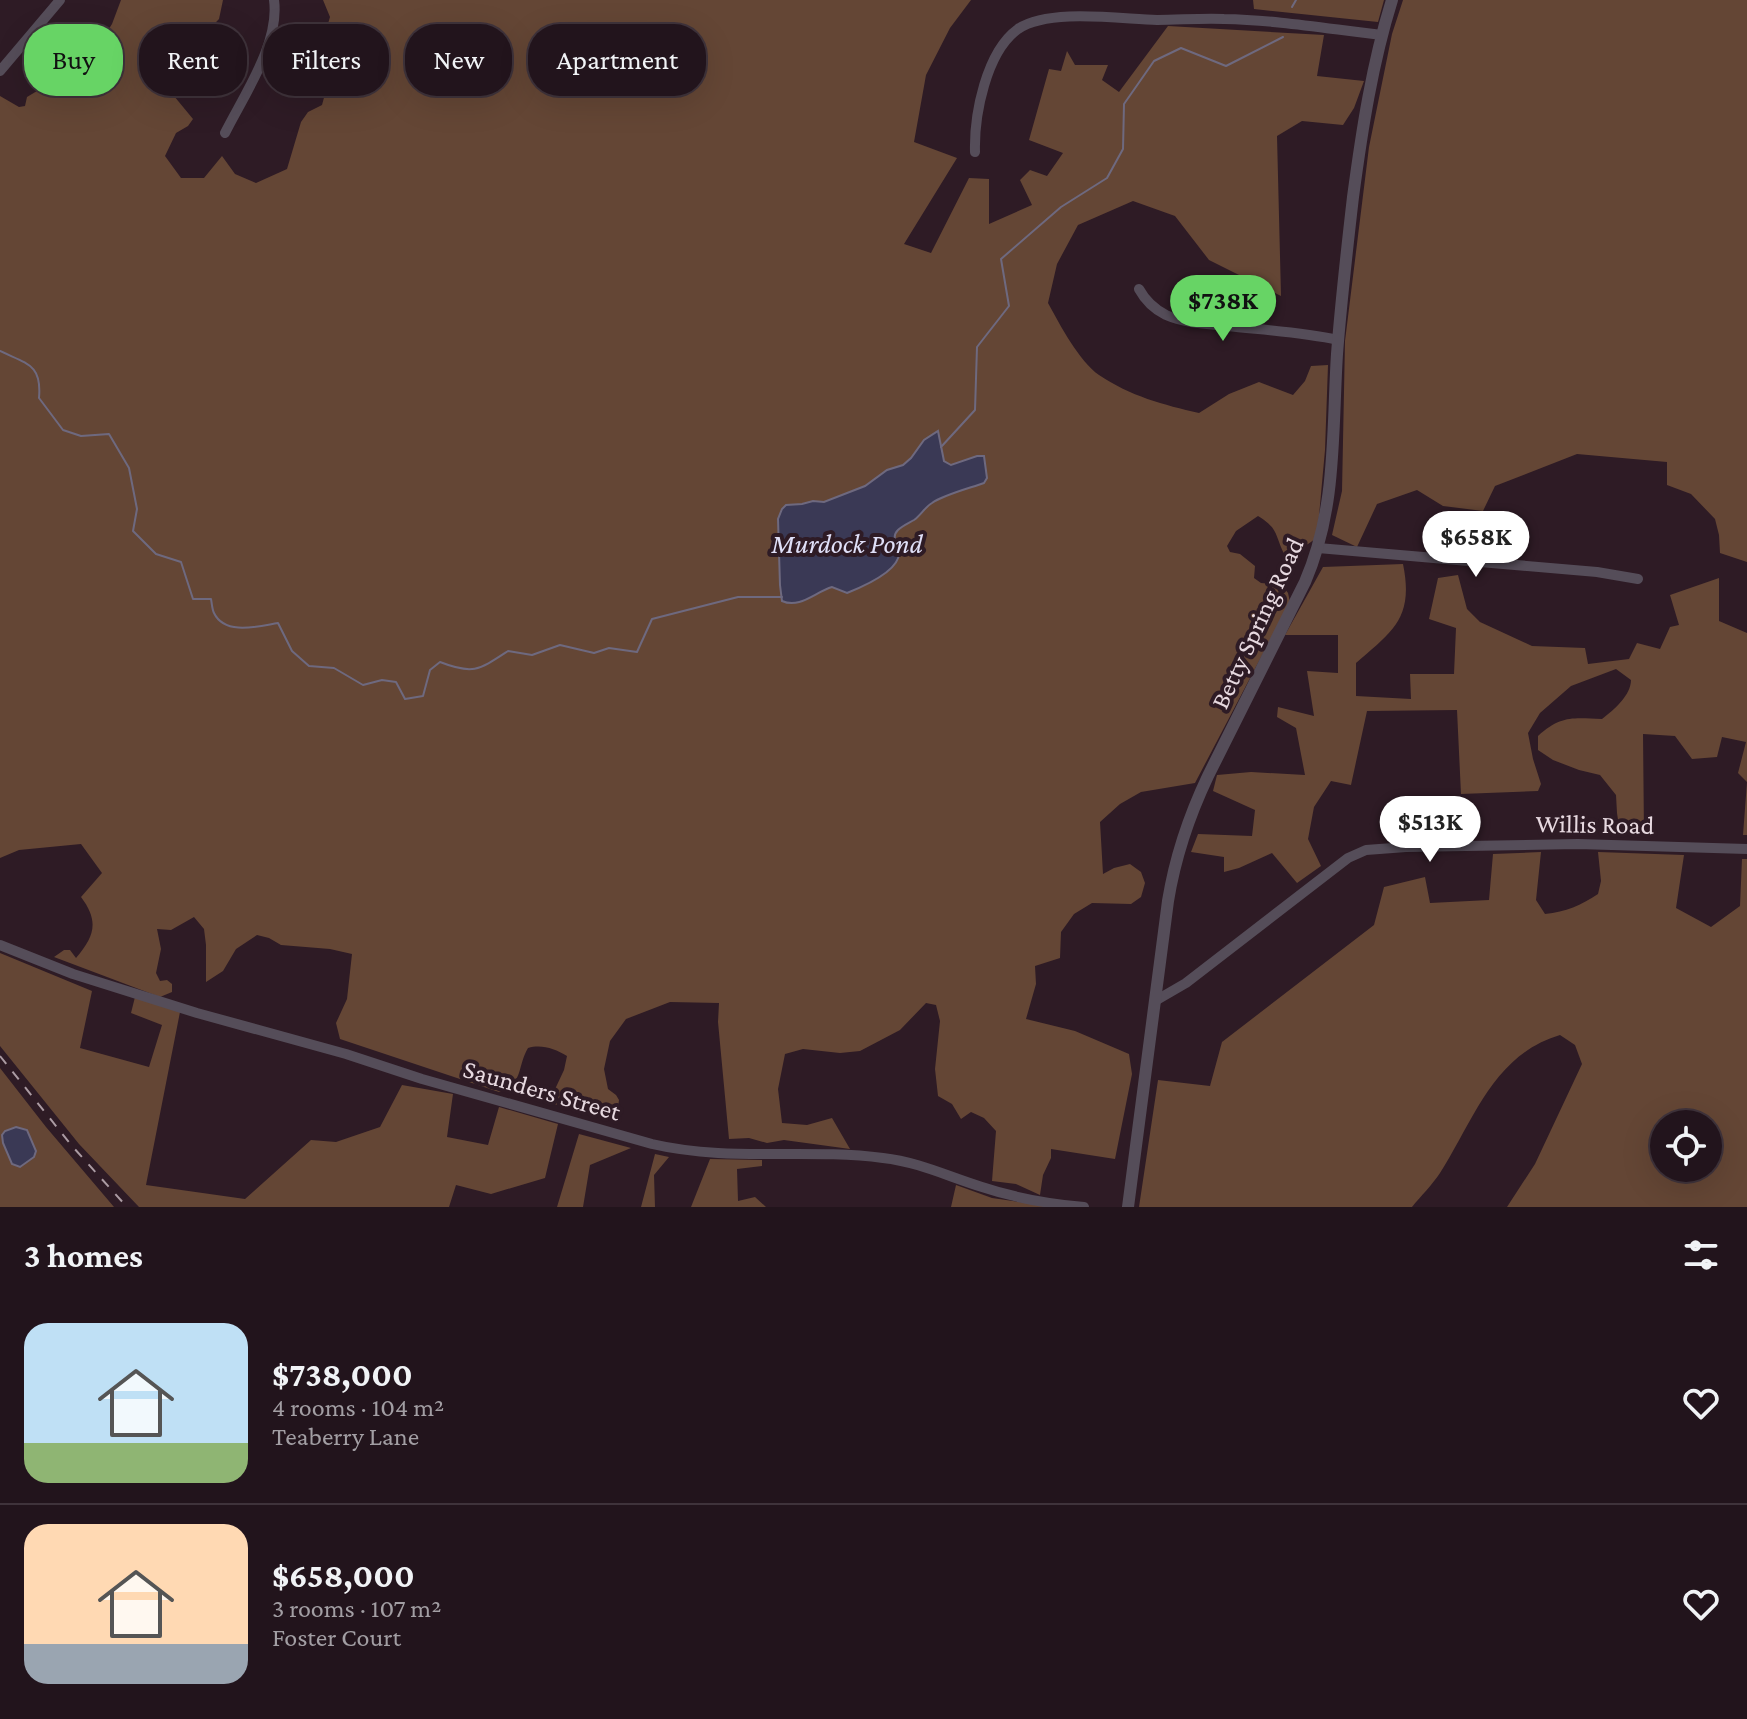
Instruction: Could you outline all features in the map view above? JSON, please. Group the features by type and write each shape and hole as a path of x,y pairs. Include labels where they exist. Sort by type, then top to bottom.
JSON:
{"street":[{"path":"0,71 60,0"},
{"path":"225,133 272,37 274,0"},
{"name":"Betty Spring Road","path":"1128,1207 1171,883 1188,824 1214,762 1300,593 1318,548 1327,512 1338,340 1359,150 1372,76 1392,0"},
{"path":"975,152 978,108 992,66 1012,34 1029,23 1071,17 1223,19 1382,35"},
{"path":"1139,289 1156,309 1173,318 1338,340"},
{"path":"1318,548 1584,571 1638,579"},
{"name":"Willis Road","path":"1155,1001 1186,983 1348,858 1366,850 1578,844 1747,849"},
{"name":"Saunders Street","path":"0,945 73,974 197,1013 652,1144 720,1154 851,1155 897,1160 936,1169 1009,1195 1084,1207"}],"shaded area":[{"path":"121,0 223,0 219,19 214,24 139,24 139,96 174,96 193,119 176,133 165,156 181,178 204,178 222,156 235,174 256,183 287,169 301,122 308,112 322,105 324,96 389,96 389,24 328,24 330,17 323,0 971,0 950,28 926,75 914,142 957,158 904,244 931,253 969,178 989,179 989,224 1032,205 1020,180 1030,170 1047,176 1063,153 1029,140 1049,69 1061,71 1067,51 1075,65 1108,65 1102,80 1119,92 1168,26 1324,35 1317,76 1364,81 1354,108 1343,125 1302,121 1277,136 1281,296 1209,260 1175,216 1133,201 1078,225 1057,264 1048,303 1070,342 1099,375 1148,399 1199,413 1229,394 1259,382 1293,395 1305,381 1311,366 1328,365 1317,538 1297,551 1284,554 1273,528 1258,516 1236,531 1227,546 1230,552 1240,554 1255,566 1254,578 1261,583 1282,585 1290,602 1195,783 1141,792 1120,804 1100,822 1103,874 1130,864 1141,872 1145,883 1141,897 1131,904 1092,903 1074,914 1061,932 1060,958 1035,966 1036,984 1026,1019 1075,1031 1129,1054 1132,1074 1115,1159 1051,1149 1040,1195 1016,1184 992,1181 996,1131 984,1118 971,1112 961,1119 952,1104 938,1096 935,1069 940,1021 936,1005 926,1003 900,1030 860,1051 840,1053 803,1049 785,1054 778,1089 782,1123 807,1125 832,1118 850,1149 784,1140 767,1143 749,1138 729,1139 719,1003 670,1002 626,1019 610,1041 604,1069 608,1089 619,1100 618,1107 593,1113 575,1111 549,1102 567,1056 548,1048 528,1048 516,1079 499,1092 340,1039 336,1023 347,999 352,954 281,945 257,935 236,949 223,971 206,982 204,929 194,917 171,930 157,929 161,949 156,973 160,981 167,980 172,984 172,992 160,997 54,957 64,950 70,950 76,958 87,943 92,921 81,897 102,873 81,844 19,850 0,858 0,96 19,107 25,106 29,96 123,96 123,24 112,24"},
{"path":"1253,0 1384,0 1378,22 1254,9"},
{"path":"1403,0 1747,0 1747,562 1720,553 1715,519 1691,494 1667,485 1667,462 1577,454 1495,486 1483,511 1443,506 1417,490 1377,504 1357,547 1332,535 1342,491 1345,341 1369,147 1392,34"},
{"path":"1403,564 1406,598 1403,611 1390,632 1356,663 1356,696 1411,699 1410,674 1454,674 1456,628 1429,619 1438,578 1458,575 1467,609 1480,622 1532,646 1585,648 1588,664 1629,659 1637,643 1660,649 1670,627 1679,625 1670,595 1719,578 1719,621 1747,633 1747,782 1738,773 1746,742 1722,737 1717,757 1692,759 1675,736 1643,734 1644,834 1620,833 1616,795 1600,775 1553,760 1538,750 1538,736 1554,724 1575,718 1602,719 1616,707 1625,697 1631,680 1616,669 1571,686 1540,713 1528,733 1541,784 1538,791 1461,794 1457,710 1367,711 1351,785 1331,781 1314,807 1308,839 1321,866 1297,883 1272,853 1224,872 1224,857 1191,852 1198,834 1252,836 1255,810 1213,791 1217,775 1251,772 1305,775 1296,728 1277,717 1278,707 1314,716 1307,671 1338,673 1338,635 1285,635 1323,567"},
{"path":"1747,782 1747,835 1743,835"},
{"path":"1541,852 1536,900 1545,914 1560,912 1598,894 1601,881 1598,852 1684,855 1676,908 1711,927 1740,906 1742,859 1747,859 1747,1207 1507,1207 1535,1164 1582,1064 1575,1045 1560,1035 1537,1044 1502,1073 1475,1111 1440,1173 1412,1207 1139,1207 1158,1080 1210,1086 1222,1042 1374,925 1384,887 1425,877 1430,903 1489,900 1493,854"},
{"path":"0,953 92,991 80,1048 149,1067 162,1025 131,1013 135,997 180,1012 146,1185 245,1199 311,1140 336,1142 380,1127 402,1085 453,1094 447,1137 488,1145 499,1107 558,1124 545,1178 491,1194 456,1185 449,1207 139,1207 79,1144 0,1046"},
{"path":"0,1068 46,1127 114,1207 0,1207"},
{"path":"579,1134 631,1148 590,1165 583,1207 557,1207"},
{"path":"655,1154 669,1157 654,1175 655,1207 641,1207"},
{"path":"710,1159 762,1160 762,1166 737,1169 738,1201 755,1197 766,1207 691,1207"},
{"path":"956,1185 992,1198 1055,1207 951,1207"}],"water":[{"name":"Murdock Pond","path":"938,431 944,461 951,465 984,456 987,478 984,483 937,500 898,530 895,536 899,553 897,560 879,578 847,593 832,587 795,603 782,601 778,519 782,509 786,505 824,502 865,486 887,470 903,465 924,440"},
{"path":"16,1127 27,1130 36,1151 34,1157 20,1167 12,1164 2,1135"}],"waterway":[{"path":"1292,7 1296,0"},
{"path":"941,447 975,410 977,347 1009,306 1001,259 1061,207 1107,178 1123,149 1124,104 1154,61 1181,48 1226,66 1283,37"},
{"path":"0,351 25,363 35,372 39,398 63,430 81,436 109,434 129,468 137,509 133,531 156,554 181,562 193,599 211,599 213,611 226,625 243,628 278,623 292,651 309,666 334,668 363,685 382,680 396,682 405,699 423,696 430,670 440,662 460,668 476,668 508,651 532,655 560,645 594,653 609,648 637,652 652,619 738,597 782,597"}],"railway":[{"path":"0,1056 72,1146 127,1207"}]}
